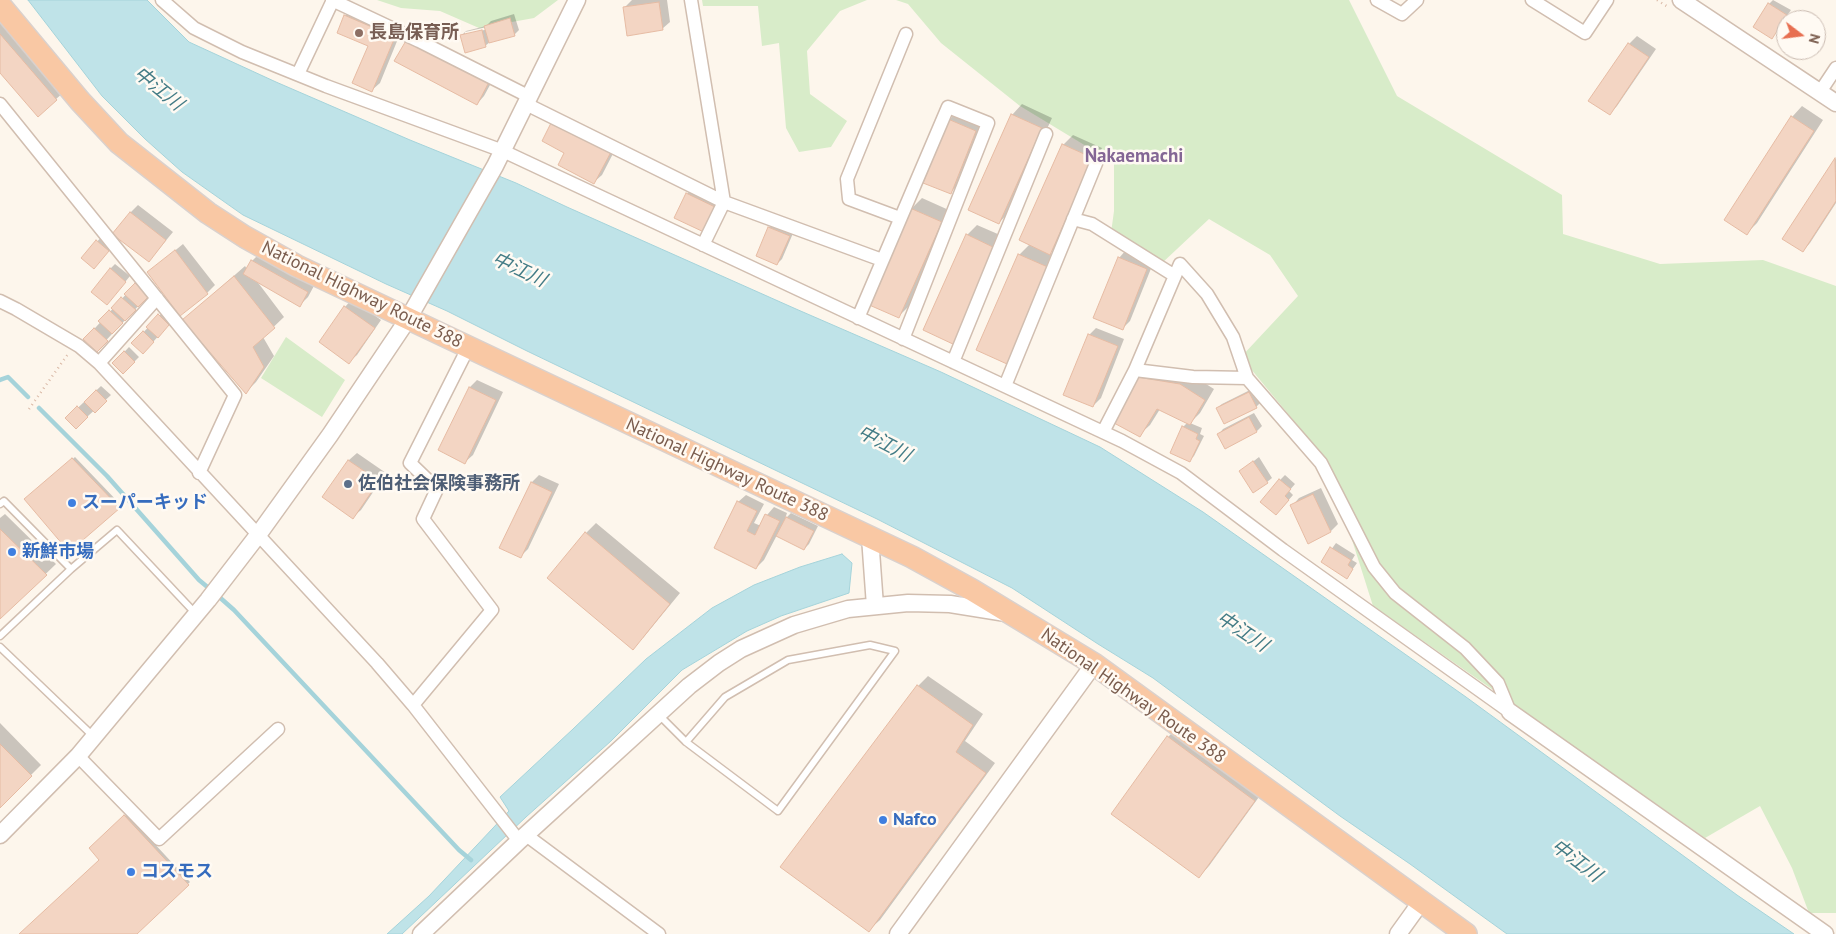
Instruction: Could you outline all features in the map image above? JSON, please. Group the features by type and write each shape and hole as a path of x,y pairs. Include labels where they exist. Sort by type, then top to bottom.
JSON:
{"highway":[{"name":"National Highway Route 388","path":"0,5 103,127 119,143 208,213 245,237 297,266 410,313 468,348 941,572 1094,664 1466,934"}],"street":[{"path":"162,0 194,28 242,52 703,245 1103,432 1181,473 1283,550 1825,934"},
{"path":"298,74 332,0 419,41 528,101 724,202 882,260"},
{"path":"0,835 78,756 208,600 258,535 330,435 410,313 499,159 577,0"},
{"path":"691,0 724,202 703,245"},
{"path":"1377,0 1402,14 1418,0"},
{"path":"1532,0 1585,33 1607,0"},
{"path":"1681,0 1836,103"},
{"path":"900,218 849,199 847,179 906,34"},
{"path":"1820,92 1836,68"},
{"path":"0,104 235,395 199,473"},
{"path":"858,318 948,107 988,124 903,339"},
{"path":"953,362 1046,134"},
{"path":"1005,386 1097,162"},
{"path":"1073,219 1092,224 1175,276"},
{"path":"1103,432 1135,370 1180,264 1207,294 1233,337 1247,378 1321,463 1374,566 1395,593 1466,648 1498,684 1510,712"},
{"path":"99,363 157,298"},
{"path":"0,301 16,308 75,344 99,363 377,664 413,705 500,816 519,836 659,934"},
{"path":"413,705 492,610 423,520 437,489 410,463 468,348"},
{"path":"1135,370 1193,377 1247,378"},
{"path":"870,537 875,606"},
{"path":"421,934 519,836 702,674 747,646 779,630 848,609 908,603 950,604 1014,615"},
{"path":"898,934 1094,664"},
{"path":"78,756 159,839 278,730"},
{"path":"1398,934 1421,902"}],"lane":[{"path":"0,504 4,501 71,568"},
{"path":"0,636 71,568 116,530 196,614"},
{"path":"658,714 686,742 778,811 895,651 870,645 788,660 725,697 686,742"},
{"path":"0,648 94,736"}],"path":[{"path":"29,409 75,344"}],"green space":[{"path":"377,0 558,0 534,18 479,28 440,11 401,8"},
{"path":"702,0 867,0 840,11 807,51 810,94 847,121 831,147 799,152 786,128 779,43 762,46 758,6 703,6"},
{"path":"896,0 1349,0 1397,96 1562,195 1563,234 1660,264 1763,260 1836,286 1836,913 1809,913 1792,868 1760,806 1705,838 1373,606 1327,461 1241,357 1298,296 1270,255 1209,219 1161,264 1111,233 1114,211 1114,163 1020,106 941,43 908,4"},
{"path":"286,337 345,380 322,417 261,378"}],"water":[{"name":"中江川","path":"28,0 147,0 189,42 410,140 516,183 941,372 1100,447 1203,512 1466,697 1737,895 1794,934 1507,934 1340,816 1153,678 1012,588 877,519 447,311 386,284 243,215 182,172 145,139 102,96"},
{"path":"842,554 852,563 849,593 781,616 747,631 682,670 611,741 526,817 402,934 387,934 429,896 509,811 500,797 646,659 712,608 754,585 800,567"}],"building":[{"path":"659,2 663,30 627,36 623,7"},
{"path":"1768,3 1779,10 1776,10 1776,33 1772,39 1753,27"},
{"path":"344,15 395,37 372,92 352,83 368,46 337,33"},
{"path":"510,18 515,36 489,43 484,26"},
{"path":"482,30 486,47 465,53 460,35"},
{"path":"0,34 57,100 38,117 0,73"},
{"path":"407,39 489,82 477,105 394,61"},
{"path":"1628,43 1649,57 1610,115 1588,101"},
{"path":"1011,114 1042,128 999,224 968,210"},
{"path":"1791,116 1814,131 1747,235 1724,220"},
{"path":"948,119 976,131 951,194 923,183"},
{"path":"552,121 611,152 594,184 558,165 564,153 542,141"},
{"path":"1062,144 1093,158 1050,255 1019,240"},
{"path":"1835,158 1836,201 1803,252 1782,239"},
{"path":"686,193 717,208 706,233 674,218"},
{"path":"910,208 942,222 899,318 867,304"},
{"path":"130,212 166,240 149,262 112,234"},
{"path":"768,227 790,236 777,265 756,256"},
{"path":"966,234 997,249 955,345 923,330"},
{"path":"96,240 109,251 94,269 81,258"},
{"path":"175,250 208,294 180,316 147,272"},
{"path":"1018,254 1050,268 1007,364 976,350"},
{"path":"1118,257 1147,269 1123,330 1093,318"},
{"path":"251,260 308,292 300,307 243,274"},
{"path":"110,268 126,282 107,305 91,292"},
{"path":"234,276 275,328 253,347 264,367 246,394 182,320"},
{"path":"135,283 149,296 138,307 124,294"},
{"path":"121,297 136,310 125,321 111,308"},
{"path":"344,306 375,328 349,364 319,342"},
{"path":"109,310 123,323 112,334 98,321"},
{"path":"158,314 169,325 158,338 146,327"},
{"path":"94,328 108,341 97,352 83,339"},
{"path":"143,331 154,342 143,354 131,343"},
{"path":"1088,334 1118,346 1093,407 1063,395"},
{"path":"124,351 135,362 123,374 112,363"},
{"path":"1137,377 1180,384 1205,400 1190,425 1157,409 1140,437 1114,423"},
{"path":"469,387 496,400 465,464 438,450"},
{"path":"96,390 107,401 95,413 84,402"},
{"path":"1249,392 1257,408 1224,424 1216,408"},
{"path":"77,406 88,417 76,429 65,418"},
{"path":"1249,417 1257,432 1225,449 1217,434"},
{"path":"1182,426 1198,434 1196,439 1200,441 1190,462 1170,453"},
{"name":"スーパーキッド","path":"72,458 120,508 69,552 24,499"},
{"path":"348,460 379,481 353,519 322,497"},
{"path":"1253,461 1268,483 1253,493 1239,471"},
{"path":"1279,479 1291,489 1285,496 1289,500 1276,515 1260,502"},
{"path":"531,482 552,492 521,558 499,548"},
{"path":"1313,494 1331,532 1308,544 1290,505"},
{"path":"737,501 757,511 747,531 755,535 765,514 780,521 756,569 714,548"},
{"path":"786,517 814,531 804,550 776,536"},
{"name":"新鮮市場","path":"0,529 47,575 0,619"},
{"path":"585,532 670,604 633,650 547,578"},
{"path":"1330,547 1351,560 1348,565 1353,569 1347,579 1321,562"},
{"name":"Nafco","path":"917,685 973,725 956,752 986,773 869,932 780,867"},
{"path":"1167,736 1255,801 1199,878 1111,814"},
{"path":"0,744 32,776 0,808"},
{"name":"コスモス","path":"124,815 189,885 137,934 19,934 99,860 89,848"}],"waterway":[{"path":"0,380 8,377 28,397"},
{"path":"39,408 107,476 199,580 211,590"},
{"path":"217,595 234,610 459,850 471,860"}],"place":[{"name":"長島保育所","path":"359,33"},
{"name":"佐伯社会保険事務所","path":"348,484"},
{"name":"スーパーキッド","path":"72,503"},
{"name":"新鮮市場","path":"12,552"},
{"name":"Nafco","path":"883,820"},
{"name":"コスモス","path":"131,872"}],"district":[{"name":"Nakaemachi","path":"1134,157"}]}
